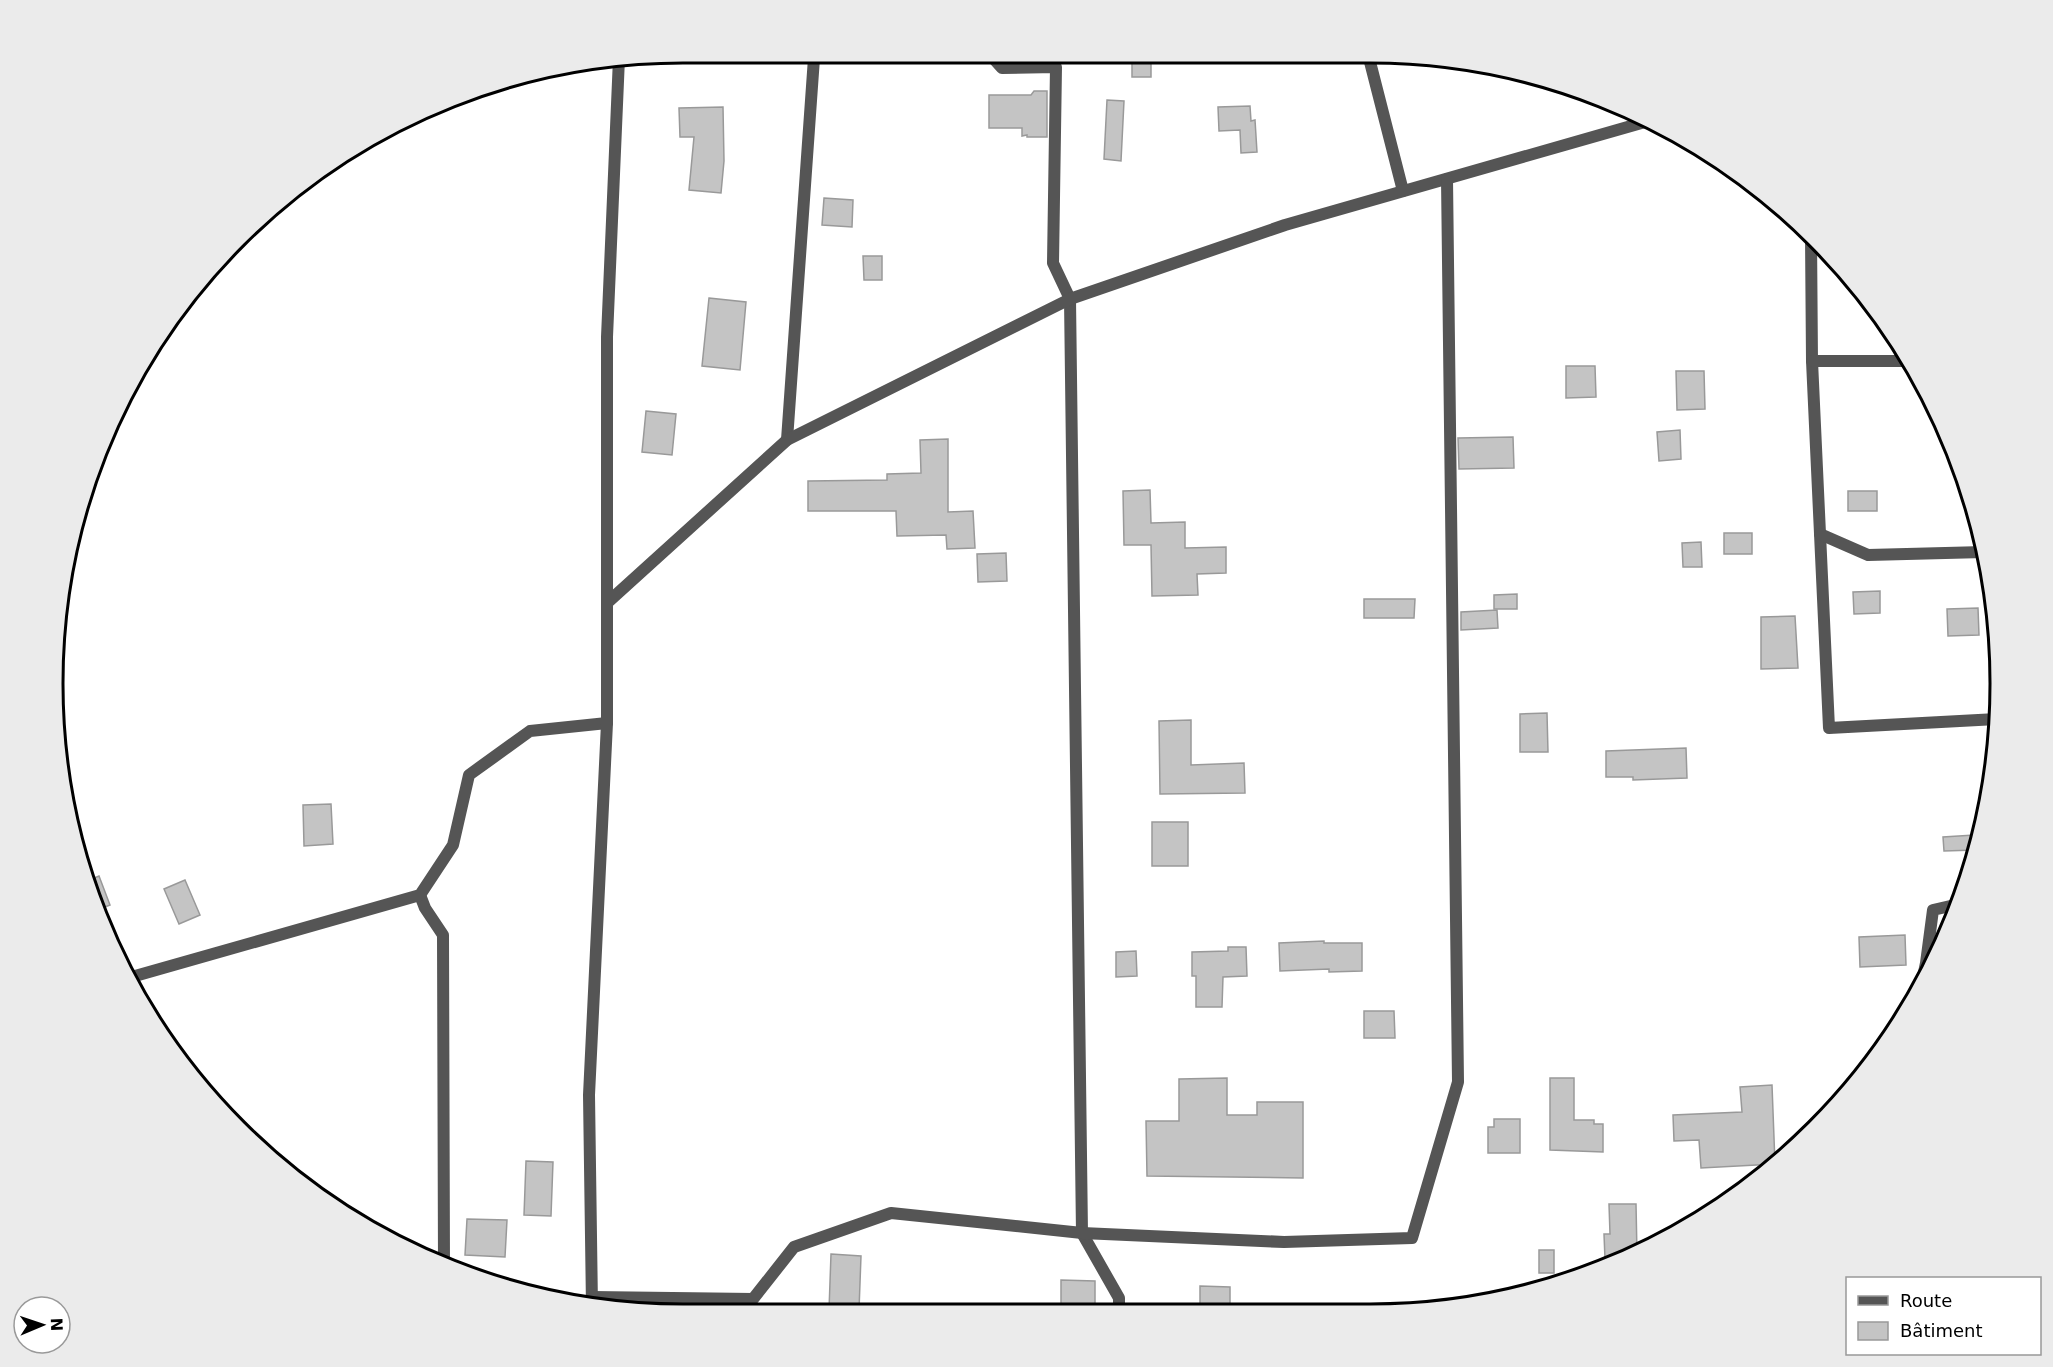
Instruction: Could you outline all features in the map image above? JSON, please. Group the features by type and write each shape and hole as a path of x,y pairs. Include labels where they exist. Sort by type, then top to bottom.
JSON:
{"street":[{"path":"787,440 814,63"},
{"path":"998,63 1002,68 1056,67 1053,263 1070,299 1082,1233 1119,1298 1119,1304"},
{"path":"1370,63 1403,191"},
{"path":"592,1297 589,1095 607,723 607,337 619,66"},
{"path":"607,603 787,440 1070,299 1285,225 1638,124"},
{"path":"627,1301 753,1299 794,1247 891,1213 1082,1233 1284,1242 1412,1238 1458,1083 1447,179"},
{"path":"1811,248 1812,361 1829,728 1989,719"},
{"path":"1812,361 1899,361"},
{"path":"1820,534 1868,555 1976,552"},
{"path":"136,976 420,895 453,845 469,775 530,732 607,723"},
{"path":"420,895 425,908 443,935 444,1256"},
{"path":"1927,956 1933,910 1948,906"}],"building":[{"path":"1132,63 1151,63 1151,77 1132,77"},
{"path":"1034,91 1047,91 1047,137 1022,136 1022,128 989,128 989,95 1031,95"},
{"path":"1107,100 1124,101 1121,161 1104,159"},
{"path":"1250,106 1251,121 1255,120 1257,152 1241,153 1240,130 1219,131 1218,107"},
{"path":"723,107 724,161 721,193 689,190 694,137 680,137 679,108"},
{"path":"824,198 853,200 852,227 822,225"},
{"path":"863,256 882,256 882,280 864,280"},
{"path":"709,298 746,302 740,370 702,366"},
{"path":"1566,366 1595,366 1596,397 1566,398"},
{"path":"1676,371 1704,371 1705,409 1677,410"},
{"path":"646,411 676,414 672,455 642,452"},
{"path":"1680,430 1681,459 1659,461 1657,432"},
{"path":"1513,437 1514,468 1459,469 1458,438"},
{"path":"948,439 948,512 973,511 975,548 947,549 946,535 897,536 896,511 808,511 808,481 887,480 887,474 921,473 920,440"},
{"path":"1150,490 1151,523 1185,522 1185,548 1226,547 1226,573 1197,574 1198,595 1152,596 1151,545 1124,545 1123,491"},
{"path":"1848,491 1877,491 1877,511 1848,511"},
{"path":"1724,533 1752,533 1752,554 1724,554"},
{"path":"1701,542 1702,567 1683,567 1682,543"},
{"path":"1006,553 1007,581 978,582 977,554"},
{"path":"1880,591 1880,613 1854,614 1853,592"},
{"path":"1517,594 1517,609 1494,609 1494,595"},
{"path":"1364,599 1415,599 1414,618 1364,618"},
{"path":"1978,608 1979,635 1948,636 1947,609"},
{"path":"1497,610 1498,628 1461,630 1461,612"},
{"path":"1795,616 1798,668 1761,669 1761,617"},
{"path":"1547,713 1548,752 1520,752 1520,714"},
{"path":"1191,720 1191,765 1244,763 1245,793 1160,794 1159,721"},
{"path":"1686,748 1687,778 1633,780 1633,777 1606,777 1606,751"},
{"path":"331,804 333,844 304,846 303,805"},
{"path":"1152,822 1188,822 1188,866 1152,866"},
{"path":"1971,835 1967,850 1944,851 1943,837"},
{"path":"99,876 110,905 105,907 94,878"},
{"path":"185,880 200,915 179,924 164,889"},
{"path":"1905,935 1906,965 1860,967 1859,937"},
{"path":"1324,941 1324,943 1362,943 1362,971 1329,972 1329,969 1280,971 1279,943"},
{"path":"1228,947 1246,947 1247,976 1223,977 1222,1007 1196,1007 1196,976 1192,976 1192,952 1228,951"},
{"path":"1136,951 1137,976 1116,977 1116,952"},
{"path":"1364,1011 1394,1011 1395,1038 1364,1038"},
{"path":"1227,1078 1227,1115 1257,1115 1257,1102 1303,1102 1303,1178 1147,1176 1146,1121 1179,1121 1179,1079"},
{"path":"1550,1078 1574,1078 1574,1120 1594,1120 1594,1124 1603,1124 1603,1152 1550,1150"},
{"path":"1772,1085 1775,1154 1761,1165 1701,1168 1699,1140 1674,1141 1673,1115 1742,1112 1740,1087"},
{"path":"1494,1119 1520,1119 1520,1153 1488,1153 1488,1127 1494,1127"},
{"path":"526,1161 553,1162 551,1216 524,1215"},
{"path":"1609,1204 1636,1204 1637,1243 1605,1258 1604,1234 1610,1234"},
{"path":"467,1219 507,1220 505,1257 465,1255"},
{"path":"1539,1250 1554,1250 1554,1273 1539,1273"},
{"path":"831,1254 861,1256 859,1304 829,1304"},
{"path":"1061,1280 1095,1281 1095,1304 1061,1304"},
{"path":"1200,1286 1230,1287 1230,1304 1200,1304"}]}
